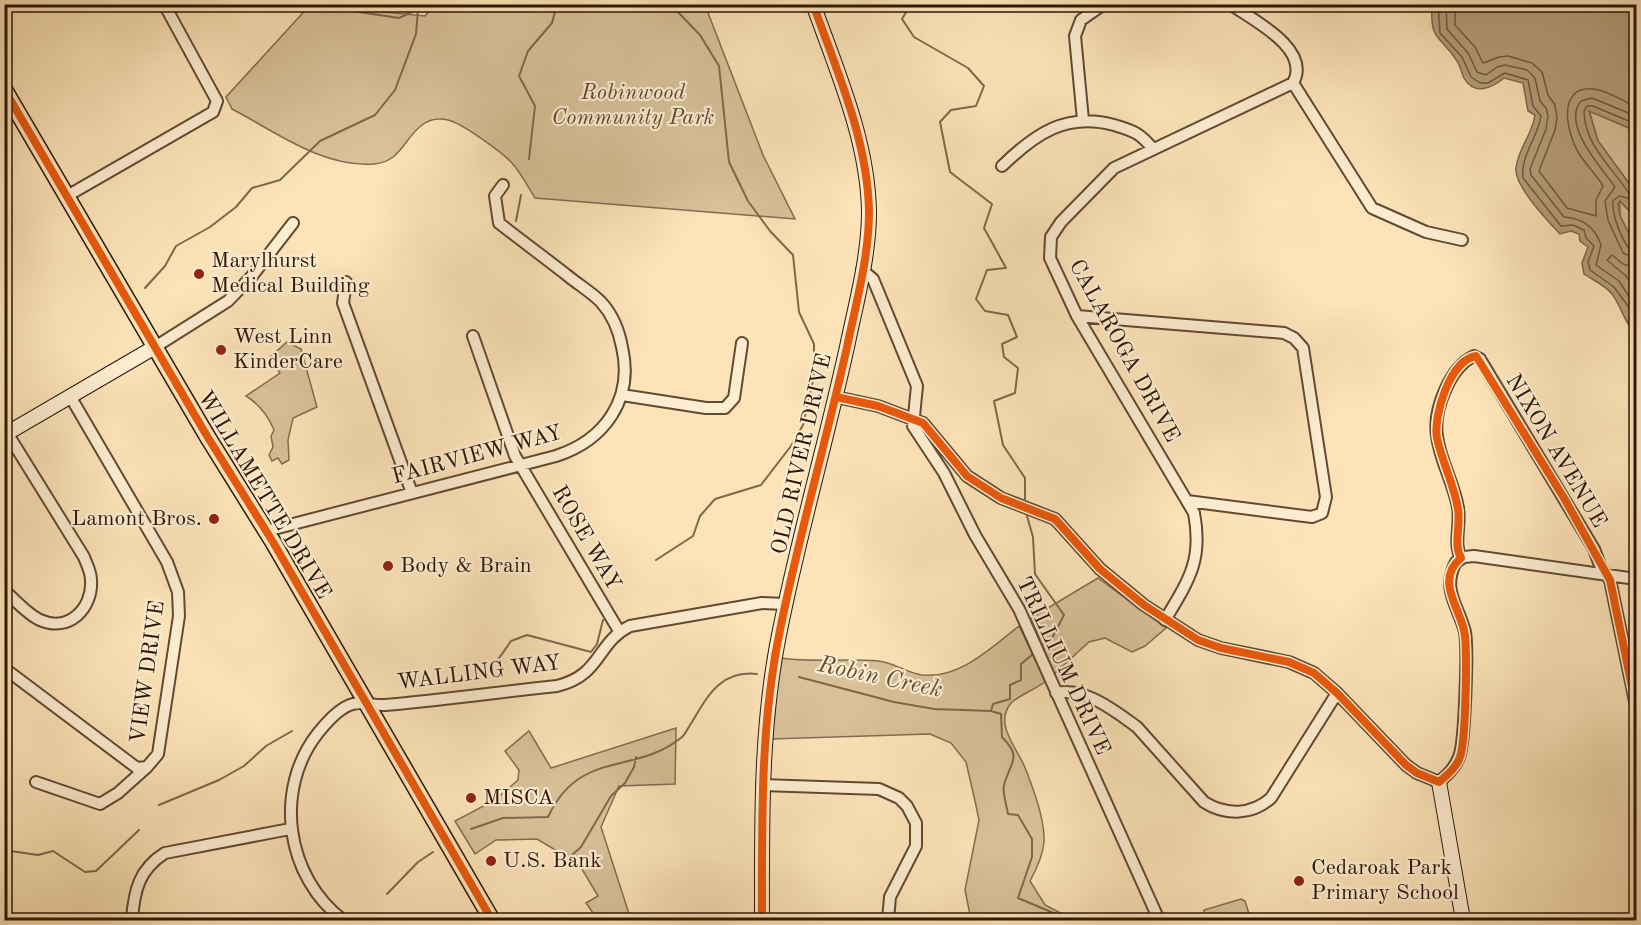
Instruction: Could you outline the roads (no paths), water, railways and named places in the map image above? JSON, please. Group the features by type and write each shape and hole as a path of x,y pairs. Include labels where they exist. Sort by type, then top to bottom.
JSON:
{"main road":[{"name":"WILLAMETTE DRIVE","path":"6,93 368,704 492,921"}],"street":[{"path":"67,196 213,112 217,101 164,4"},
{"name":"OLD RIVER DRIVE","path":"762,921 762,785 766,715 786,604 836,397 862,270 869,212 864,168 849,105 813,4"},
{"path":"1083,120 1075,36 1081,20 1104,4"},
{"path":"1230,4 1291,49 1298,65 1293,83 1372,208 1426,232 1462,240"},
{"name":"CALAROGA DRIVE","path":"1165,620 1187,584 1197,557 1196,523 1187,501 1077,316 1050,258 1051,237 1061,222 1106,173 1293,83"},
{"path":"1002,166 1036,136 1083,120 1101,122 1141,134 1153,149"},
{"name":"FAIRVIEW WAY","path":"266,531 562,454 594,437 609,422 622,395 625,380 624,355 609,312 600,301 499,223 495,196 503,185"},
{"path":"4,590 40,620 61,623 83,612 88,602 91,580 84,557 6,432 155,347 228,301 252,276 293,223"},
{"name":"TRILLIUM DRIVE","path":"862,270 873,279 917,386 913,426 944,474 975,535 1019,609 1159,921"},
{"path":"346,282 343,303 412,493"},
{"path":"1077,316 1284,333 1294,338 1303,348 1326,497 1322,513 1312,518 1187,501"},
{"name":"ROSE WAY","path":"473,336 514,453 619,631"},
{"path":"622,395 706,408 725,408 734,398 742,343"},
{"name":"NIXON AVENUE","path":"1461,558 1457,551 1458,510 1436,432 1443,395 1450,380 1471,357 1476,356 1564,498 1610,580 1636,706"},
{"name":"VIEW DRIVE","path":"4,668 137,768 147,767 158,754 164,727 179,616 178,592 167,562 70,396"},
{"path":"836,397 866,402 914,418 930,430 967,476 1001,498 1055,519 1100,569 1165,620 1198,640 1213,646 1297,665 1314,673 1337,693 1406,765 1416,773 1439,782"},
{"path":"1439,782 1455,766 1462,745 1466,638 1452,602 1449,586 1452,569 1461,558 1474,556 1636,579"},
{"path":"619,631 644,622 762,603 786,604"},
{"name":"WALLING WAY","path":"290,829 293,789 305,752 321,729 353,704 384,705 570,683 593,667 619,631"},
{"path":"1056,693 1069,691 1082,695 1124,718 1137,727 1204,802 1232,812 1261,807 1271,798 1337,693"},
{"path":"36,782 100,804 118,793 147,767"},
{"path":"1439,782 1463,921"},
{"path":"762,785 879,789 899,798 907,806 916,823 916,846 890,897 888,921"},
{"path":"132,921 134,899 140,877 152,861 165,853 290,829 301,865 316,892 329,909 343,921"}],"water":[{"path":"1432,5 1636,5 1636,131 1589,111 1598,141 1636,193 1636,218 1620,201 1618,204 1620,216 1636,247 1636,333 1629,326 1612,294 1584,274 1582,263 1588,247 1580,241 1579,234 1571,231 1560,234 1520,184 1516,168 1517,161 1535,115 1528,111 1523,83 1504,78 1494,85 1478,89 1468,84 1451,52 1437,37 1433,26"}],"waterway":[{"path":"306,4 399,18 429,4"},
{"path":"529,159 535,106 519,76 528,51 552,23 557,4"},
{"path":"656,560 693,536 700,516 715,499 761,485 791,446 803,425 814,376 814,344 799,312 793,255 770,231 748,201 729,162 719,66 700,35 677,11 674,4"},
{"path":"911,4 902,19 914,37 968,68 984,86 976,106 951,110 940,122 950,172 992,204 984,228 1006,268 987,270 976,299 985,311 1008,315 1017,337 1002,344 1004,357 1018,368 1015,393 994,401 1003,445 1025,478 1025,499"},
{"path":"145,288 165,266 176,246 210,227 236,207 252,188 280,180 320,141 375,115 395,90 416,34 418,9"},
{"path":"516,221 521,195"},
{"path":"1027,516 1033,537 1035,574 1064,615 1052,638 1044,644"},
{"path":"497,661 511,641 527,635 591,652 597,644 603,620"},
{"path":"1033,654 1021,664 1021,680 1010,685 1010,699 993,704 991,711 1001,714 1002,737 1013,755 1004,788 1008,814 1018,815 1032,839 1032,857 1018,898 1070,920"},
{"name":"Robin Creek","path":"471,829 503,818 548,817 561,795 576,781 592,772 664,749 682,737 717,686 734,676 757,674"},
{"name":"Robin Creek","path":"799,677 894,702 934,709 991,711"},
{"path":"159,805 219,780 244,766 266,746 292,731"},
{"path":"572,855 581,847 611,796 625,783 634,767 636,757"},
{"path":"4,850 38,855 53,851 85,872 96,871 139,830"},
{"name":"Robin Creek","path":"387,894 418,862 433,852"}],"place":[{"name":"Marylhurst Medical Building","path":"199,274"},
{"name":"West Linn KinderCare","path":"221,350"},
{"name":"Lamont Bros.","path":"214,519"},
{"name":"Body & Brain","path":"388,566"},
{"name":"MISCA","path":"471,798"},
{"name":"U.S. Bank","path":"491,861"},
{"name":"Cedaroak Park Primary School","path":"1299,881"}],"park label":[{"name":"Robinwood Community Park","path":"633,106"}]}
